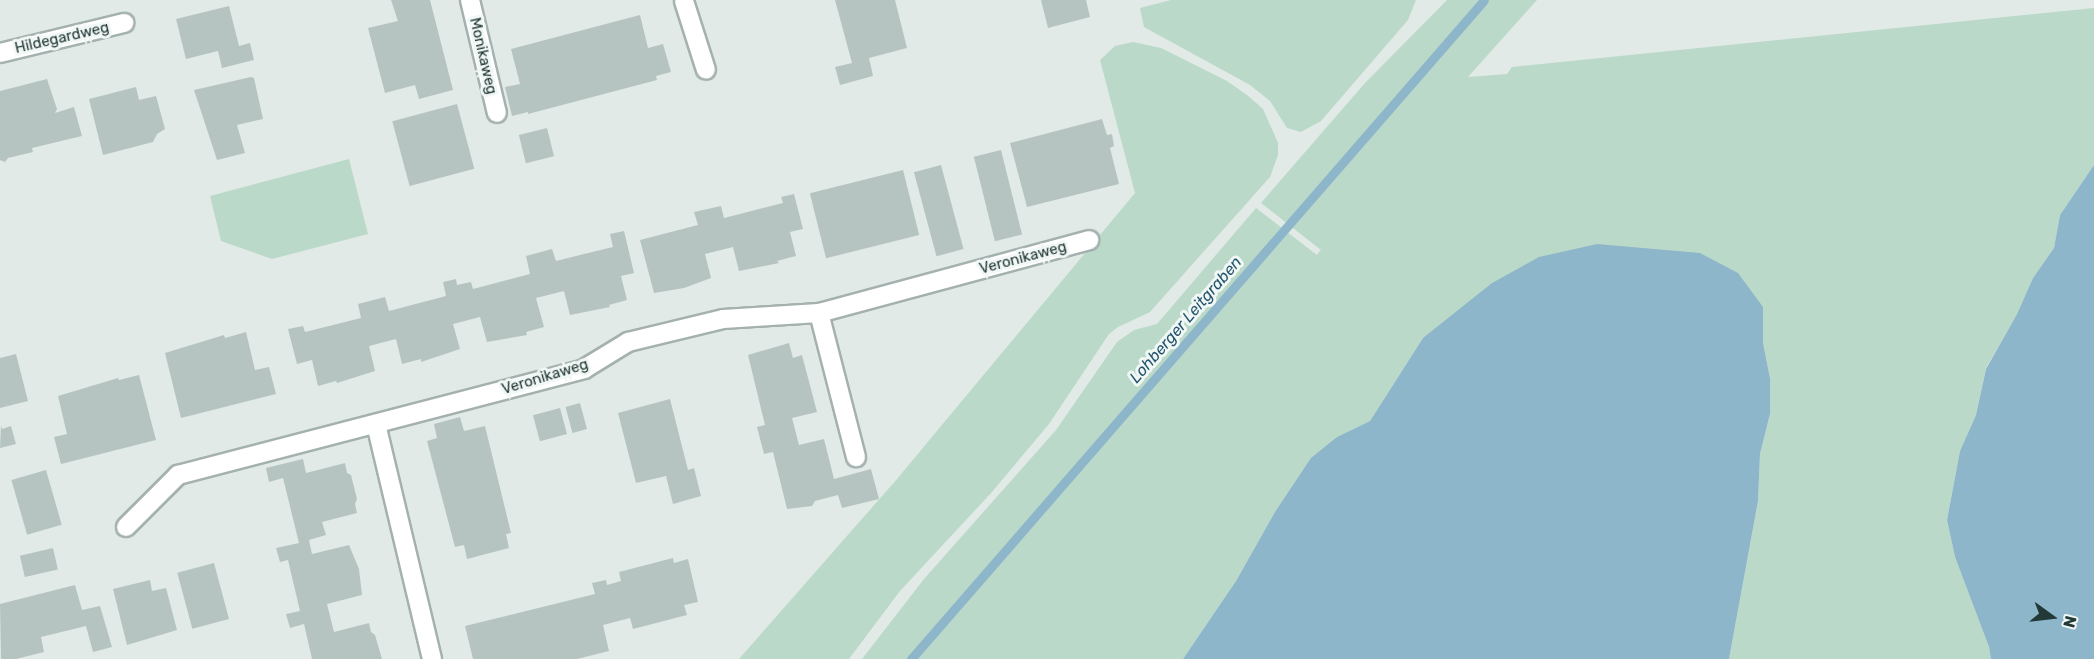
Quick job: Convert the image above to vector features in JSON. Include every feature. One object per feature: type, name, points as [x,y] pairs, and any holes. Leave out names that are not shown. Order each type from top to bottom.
[{"type":"street","name":"Monikaweg","points":[[470,0],[497,113]]},
{"type":"street","points":[[686,0],[706,70]]},
{"type":"street","name":"Hildegardweg","points":[[0,53],[124,23]]},
{"type":"street","name":"Veronikaweg","points":[[126,527],[178,475],[584,369],[628,342],[723,319],[819,313],[1089,240]]},
{"type":"street","points":[[819,313],[856,457]]},
{"type":"street","points":[[376,424],[432,659]]},
{"type":"green space","points":[[1171,0],[1416,0],[1408,20],[1321,121],[1301,132],[1287,128],[1270,101],[1250,85],[1144,27],[1140,8]]},
{"type":"green space","points":[[1447,0],[1537,0],[1468,77],[1507,74],[1512,67],[2094,8],[2094,165],[2060,215],[2054,248],[2033,278],[2017,314],[1986,368],[1976,415],[1960,451],[1947,520],[1955,557],[1989,647],[1991,659],[1729,659],[1758,501],[1760,454],[1770,414],[1770,378],[1763,343],[1763,307],[1423,338],[1370,421],[1337,437],[1275,512],[1236,581],[1183,659],[862,659],[924,579],[1056,430],[1117,342],[1134,330],[1157,324],[1256,208],[1317,255],[1321,250],[1261,203],[1365,83]]},
{"type":"green space","points":[[1133,42],[1161,48],[1227,81],[1263,109],[1278,143],[1278,155],[1270,177],[1150,312],[1118,327],[1109,334],[1049,424],[992,492],[900,591],[849,659],[739,659],[897,479],[1135,193],[1100,60],[1115,46]]},
{"type":"green space","points":[[349,159],[368,234],[272,259],[221,241],[210,196]]},
{"type":"water","points":[[2094,165],[2094,659],[1991,659],[1989,647],[1955,557],[1947,520],[1960,451],[1976,415],[1986,369],[2017,314],[2033,278],[2054,248],[2060,215]]},
{"type":"water","points":[[1597,244],[1700,253],[1738,273],[1763,307],[1763,343],[1770,378],[1770,414],[1760,454],[1758,501],[1729,659],[1183,659],[1236,581],[1275,512],[1311,458],[1337,437],[1370,421],[1423,338],[1492,283],[1539,257]]},
{"type":"building","points":[[391,0],[430,0],[453,90],[419,99],[415,85],[385,93],[368,28],[398,21]]},
{"type":"building","points":[[835,0],[895,0],[907,48],[869,58],[873,76],[840,85],[835,67],[852,63]]},
{"type":"building","points":[[1041,0],[1086,0],[1090,17],[1048,28]]},
{"type":"building","points":[[229,6],[239,46],[250,43],[254,60],[222,68],[218,51],[186,59],[176,19]]},
{"type":"building","points":[[640,15],[648,48],[663,44],[671,72],[656,76],[657,80],[528,114],[528,112],[512,116],[505,87],[520,84],[511,49]]},
{"type":"building","points":[[254,78],[263,119],[237,125],[245,153],[217,160],[194,90]]},
{"type":"building","points":[[47,79],[57,109],[55,113],[74,107],[82,136],[32,148],[33,152],[8,158],[5,162],[0,160],[0,91]]},
{"type":"building","points":[[136,87],[139,100],[156,96],[165,129],[157,134],[153,142],[103,155],[89,99]]},
{"type":"building","points":[[457,104],[474,169],[410,186],[392,121]]},
{"type":"building","points":[[1102,119],[1107,135],[1112,134],[1114,146],[1110,148],[1119,184],[1027,207],[1010,143]]},
{"type":"building","points":[[547,128],[554,156],[526,163],[519,135]]},
{"type":"building","points":[[1001,150],[1022,234],[995,241],[974,157]]},
{"type":"building","points":[[941,165],[964,249],[936,256],[914,172]]},
{"type":"building","points":[[903,170],[919,235],[826,258],[810,193]]},
{"type":"building","points":[[794,194],[803,229],[790,232],[796,256],[777,261],[779,263],[739,271],[733,247],[705,254],[711,278],[684,288],[654,293],[640,240],[698,225],[694,212],[721,206],[724,218],[783,203],[781,197]]},
{"type":"building","points":[[624,231],[634,273],[621,276],[627,300],[609,305],[610,307],[570,315],[564,291],[536,298],[544,327],[526,332],[527,335],[487,342],[480,317],[453,324],[460,349],[421,362],[421,359],[402,364],[396,339],[369,346],[375,371],[337,383],[336,381],[318,386],[312,360],[297,364],[288,329],[303,326],[305,332],[361,318],[358,304],[385,297],[389,311],[446,296],[443,282],[456,279],[457,285],[471,282],[473,289],[530,274],[526,256],[552,249],[556,261],[613,247],[610,234]]},
{"type":"building","points":[[246,332],[255,370],[269,367],[276,394],[181,418],[165,353],[224,335],[225,338]]},
{"type":"building","points":[[789,343],[793,358],[802,355],[817,412],[792,418],[799,445],[824,439],[834,479],[871,469],[879,499],[842,508],[838,495],[815,501],[812,506],[787,509],[773,452],[764,454],[757,427],[765,425],[748,355]]},
{"type":"building","points":[[16,354],[28,401],[0,408],[0,358]]},
{"type":"building","points":[[139,375],[156,440],[61,464],[54,437],[67,434],[58,396],[118,378],[119,380]]},
{"type":"building","points":[[670,399],[688,470],[694,468],[701,496],[673,504],[666,476],[636,483],[618,413]]},
{"type":"building","points":[[580,403],[587,429],[572,433],[566,407]]},
{"type":"building","points":[[560,408],[567,434],[540,441],[533,415]]},
{"type":"building","points":[[460,417],[464,431],[485,426],[511,533],[506,534],[509,548],[467,559],[464,545],[455,547],[427,441],[437,438],[434,424]]},
{"type":"building","points":[[1,425],[2,429],[11,426],[16,444],[0,448]]},
{"type":"building","points":[[303,459],[306,473],[345,463],[347,473],[351,475],[357,499],[355,504],[357,513],[322,522],[326,535],[309,540],[312,554],[349,545],[359,569],[362,595],[327,604],[334,632],[369,623],[382,659],[312,659],[304,624],[290,628],[286,614],[300,611],[288,560],[280,562],[276,548],[299,543],[283,478],[269,482],[266,468]]},
{"type":"building","points":[[46,470],[62,525],[27,535],[11,480]]},
{"type":"building","points":[[53,548],[58,569],[25,577],[20,556]]},
{"type":"building","points":[[673,558],[674,563],[688,559],[698,602],[684,605],[687,615],[633,629],[630,618],[603,625],[609,651],[577,659],[473,659],[465,626],[595,594],[592,583],[606,580],[607,585],[621,581],[619,572]]},
{"type":"building","points":[[214,563],[229,619],[192,629],[177,573]]},
{"type":"building","points":[[150,580],[152,591],[166,588],[177,630],[127,645],[113,589]]},
{"type":"building","points":[[75,585],[82,610],[100,606],[112,647],[93,652],[86,626],[41,637],[44,652],[16,659],[1,659],[0,604]]},
{"type":"waterway","name":"Lohberger Leitgraben","points":[[911,659],[1484,0]]}]
